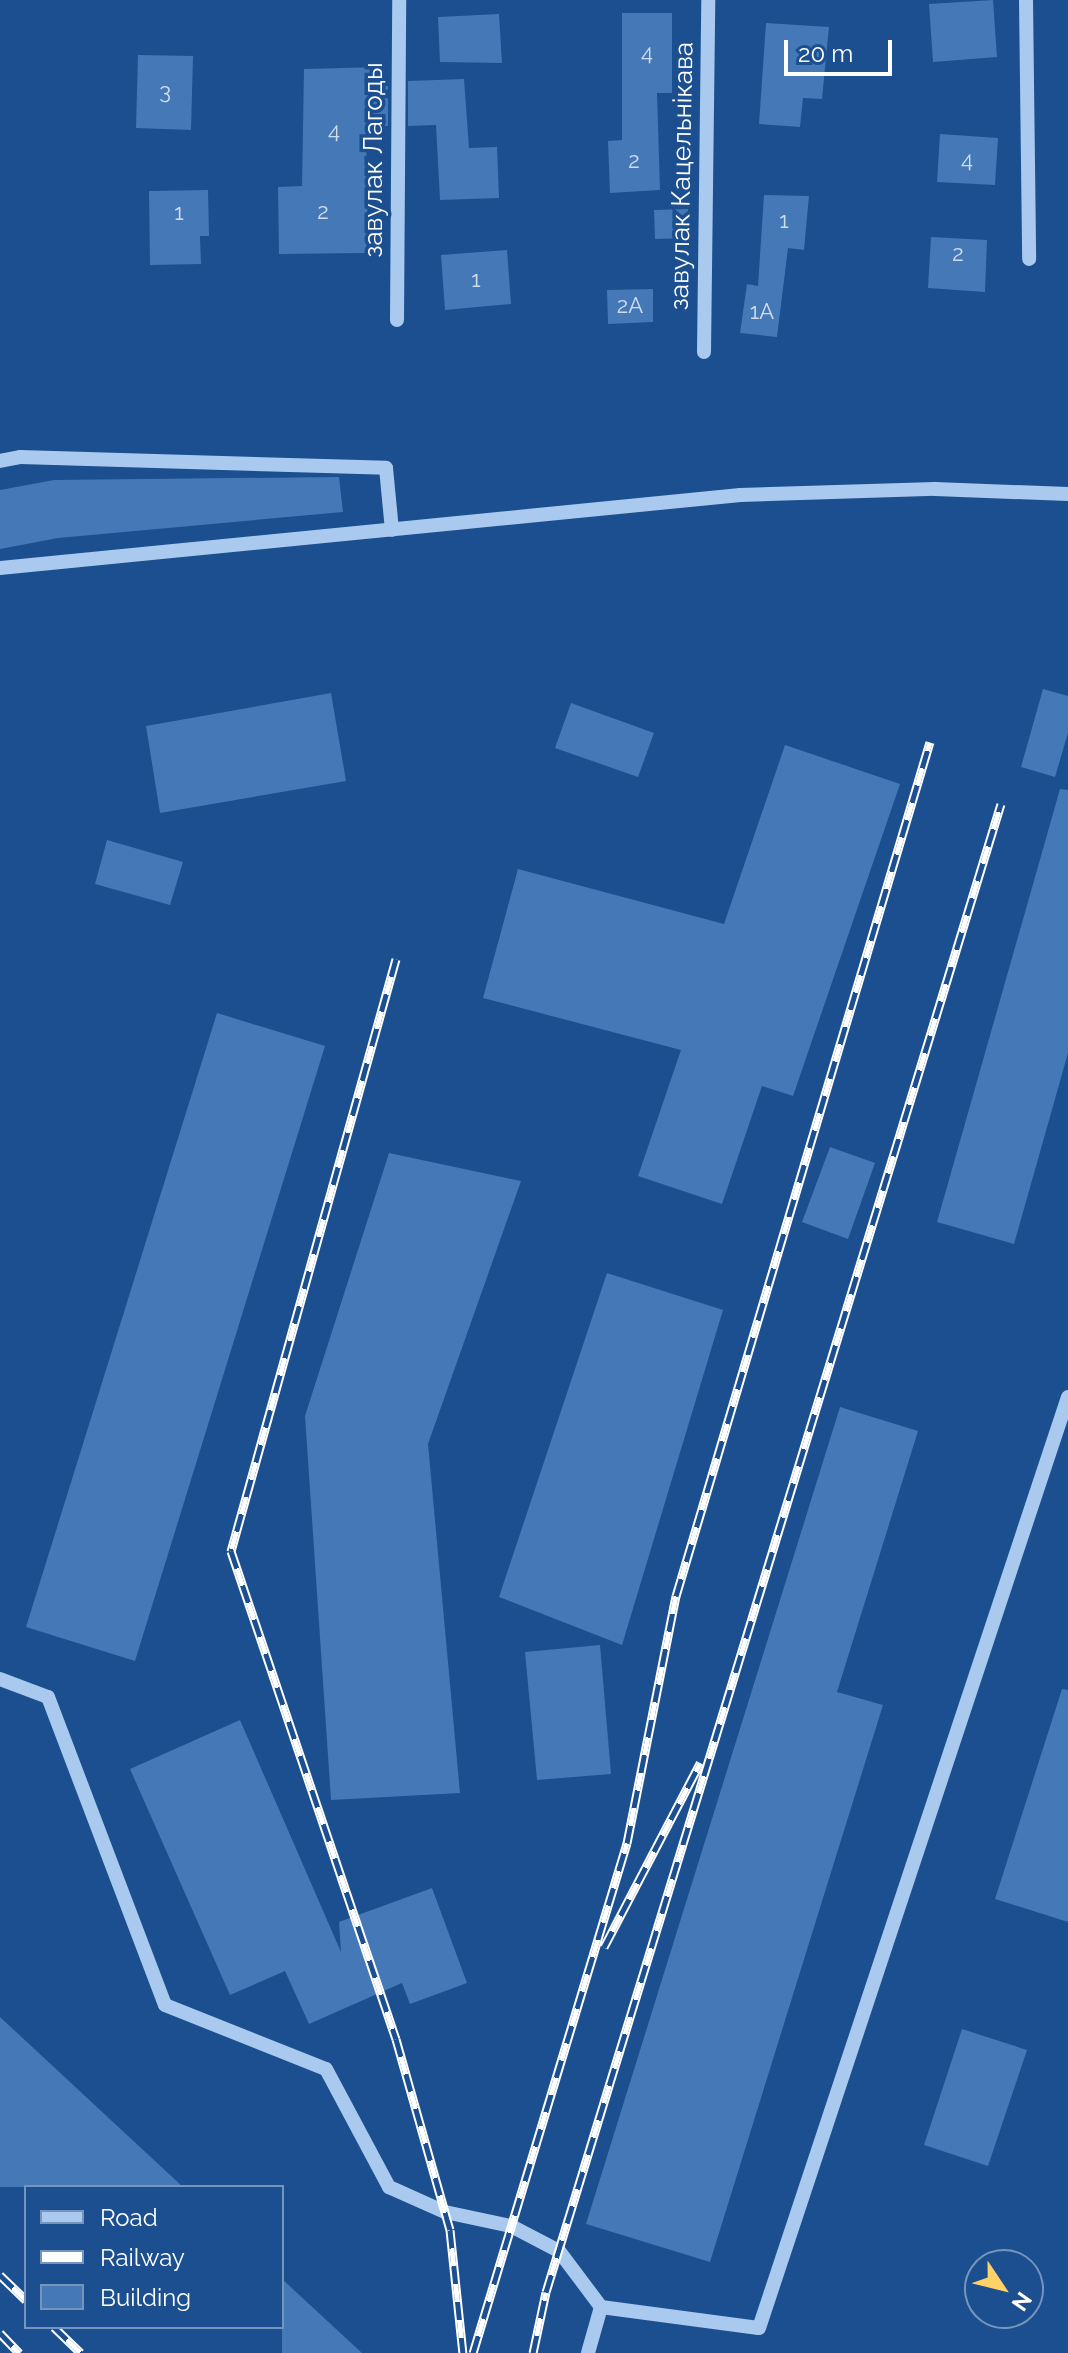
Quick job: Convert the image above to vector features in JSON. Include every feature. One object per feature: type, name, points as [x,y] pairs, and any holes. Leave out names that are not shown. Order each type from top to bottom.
[{"type":"street","name":"завулак Лагоды","points":[[397,320],[399,0]]},
{"type":"street","name":"завулак Кацельнікава","points":[[704,352],[708,0]]},
{"type":"street","points":[[1026,0],[1029,259]]},
{"type":"street","points":[[0,461],[20,457],[386,468],[392,530]]},
{"type":"street","points":[[0,568],[740,495],[935,489],[1068,494]]},
{"type":"street","points":[[0,1679],[48,1697],[165,2005],[326,2069],[389,2187],[445,2212],[511,2226],[559,2251],[601,2307],[759,2328],[1068,1397]]},
{"type":"street","points":[[588,2353],[601,2307]]},
{"type":"building","points":[[993,0],[997,57],[933,62],[929,4]]},
{"type":"building","points":[[622,13],[672,13],[672,93],[657,93],[660,190],[610,193],[608,141],[622,140]]},
{"type":"building","points":[[499,14],[502,63],[440,62],[438,17]]},
{"type":"building","points":[[766,23],[829,27],[822,99],[803,98],[800,127],[759,124]]},
{"type":"building","points":[[138,55],[193,56],[191,130],[136,128]]},
{"type":"building","points":[[382,67],[382,82],[388,82],[388,126],[366,126],[368,253],[279,254],[278,187],[302,186],[304,69]]},
{"type":"building","points":[[464,79],[469,148],[497,147],[499,198],[440,200],[436,125],[408,126],[408,81]]},
{"type":"building","points":[[940,134],[998,138],[995,185],[937,182]]},
{"type":"building","points":[[208,190],[209,236],[200,236],[201,264],[150,265],[149,191]]},
{"type":"building","points":[[764,195],[809,196],[804,250],[788,248],[777,337],[740,333],[747,284],[758,286]]},
{"type":"building","points":[[688,209],[688,238],[655,239],[654,210]]},
{"type":"building","points":[[931,237],[987,240],[985,292],[928,288]]},
{"type":"building","points":[[507,250],[511,304],[445,310],[441,255]]},
{"type":"building","points":[[653,289],[653,322],[608,324],[607,290]]},
{"type":"building","points":[[339,477],[343,512],[58,538],[0,549],[0,490],[54,480]]},
{"type":"building","points":[[1043,689],[1068,696],[1068,733],[1055,777],[1021,767]]},
{"type":"building","points":[[331,693],[346,781],[160,813],[146,726]]},
{"type":"building","points":[[571,703],[654,733],[638,777],[555,748]]},
{"type":"building","points":[[785,745],[900,784],[793,1096],[762,1086],[722,1204],[638,1176],[681,1050],[483,998],[518,869],[724,924]]},
{"type":"building","points":[[1060,789],[1068,790],[1068,1053],[1014,1244],[937,1222]]},
{"type":"building","points":[[107,840],[183,862],[170,905],[95,884]]},
{"type":"building","points":[[217,1013],[325,1046],[135,1661],[26,1627]]},
{"type":"building","points":[[830,1147],[875,1163],[848,1239],[802,1222]]},
{"type":"building","points":[[389,1153],[521,1181],[428,1444],[460,1793],[331,1800],[305,1416]]},
{"type":"building","points":[[607,1273],[723,1310],[622,1645],[499,1597]]},
{"type":"building","points":[[840,1407],[918,1431],[837,1692],[883,1705],[710,2262],[586,2224]]},
{"type":"building","points":[[600,1645],[611,1774],[537,1780],[525,1652]]},
{"type":"building","points":[[1062,1689],[1068,1690],[1068,1922],[995,1899]]},
{"type":"building","points":[[240,1720],[341,1952],[339,1922],[432,1888],[467,1983],[410,2004],[402,1983],[309,2024],[285,1971],[230,1995],[130,1769]]},
{"type":"building","points":[[0,2017],[181,2185],[24,2185],[0,2187]]},
{"type":"building","points":[[962,2029],[1027,2050],[988,2166],[924,2145]]},
{"type":"building","points":[[284,2281],[362,2353],[282,2353]]},
{"type":"railway","points":[[473,2353],[627,1843],[676,1596],[930,742]]},
{"type":"railway","points":[[533,2353],[546,2292],[1001,804]]},
{"type":"railway","points":[[396,959],[231,1551],[396,2039],[450,2230],[463,2353]]},
{"type":"railway","points":[[604,1947],[700,1763]]},
{"type":"railway","points":[[0,2275],[24,2298]]},
{"type":"railway","points":[[56,2329],[81,2353]]},
{"type":"railway","points":[[0,2333],[19,2353]]}]
